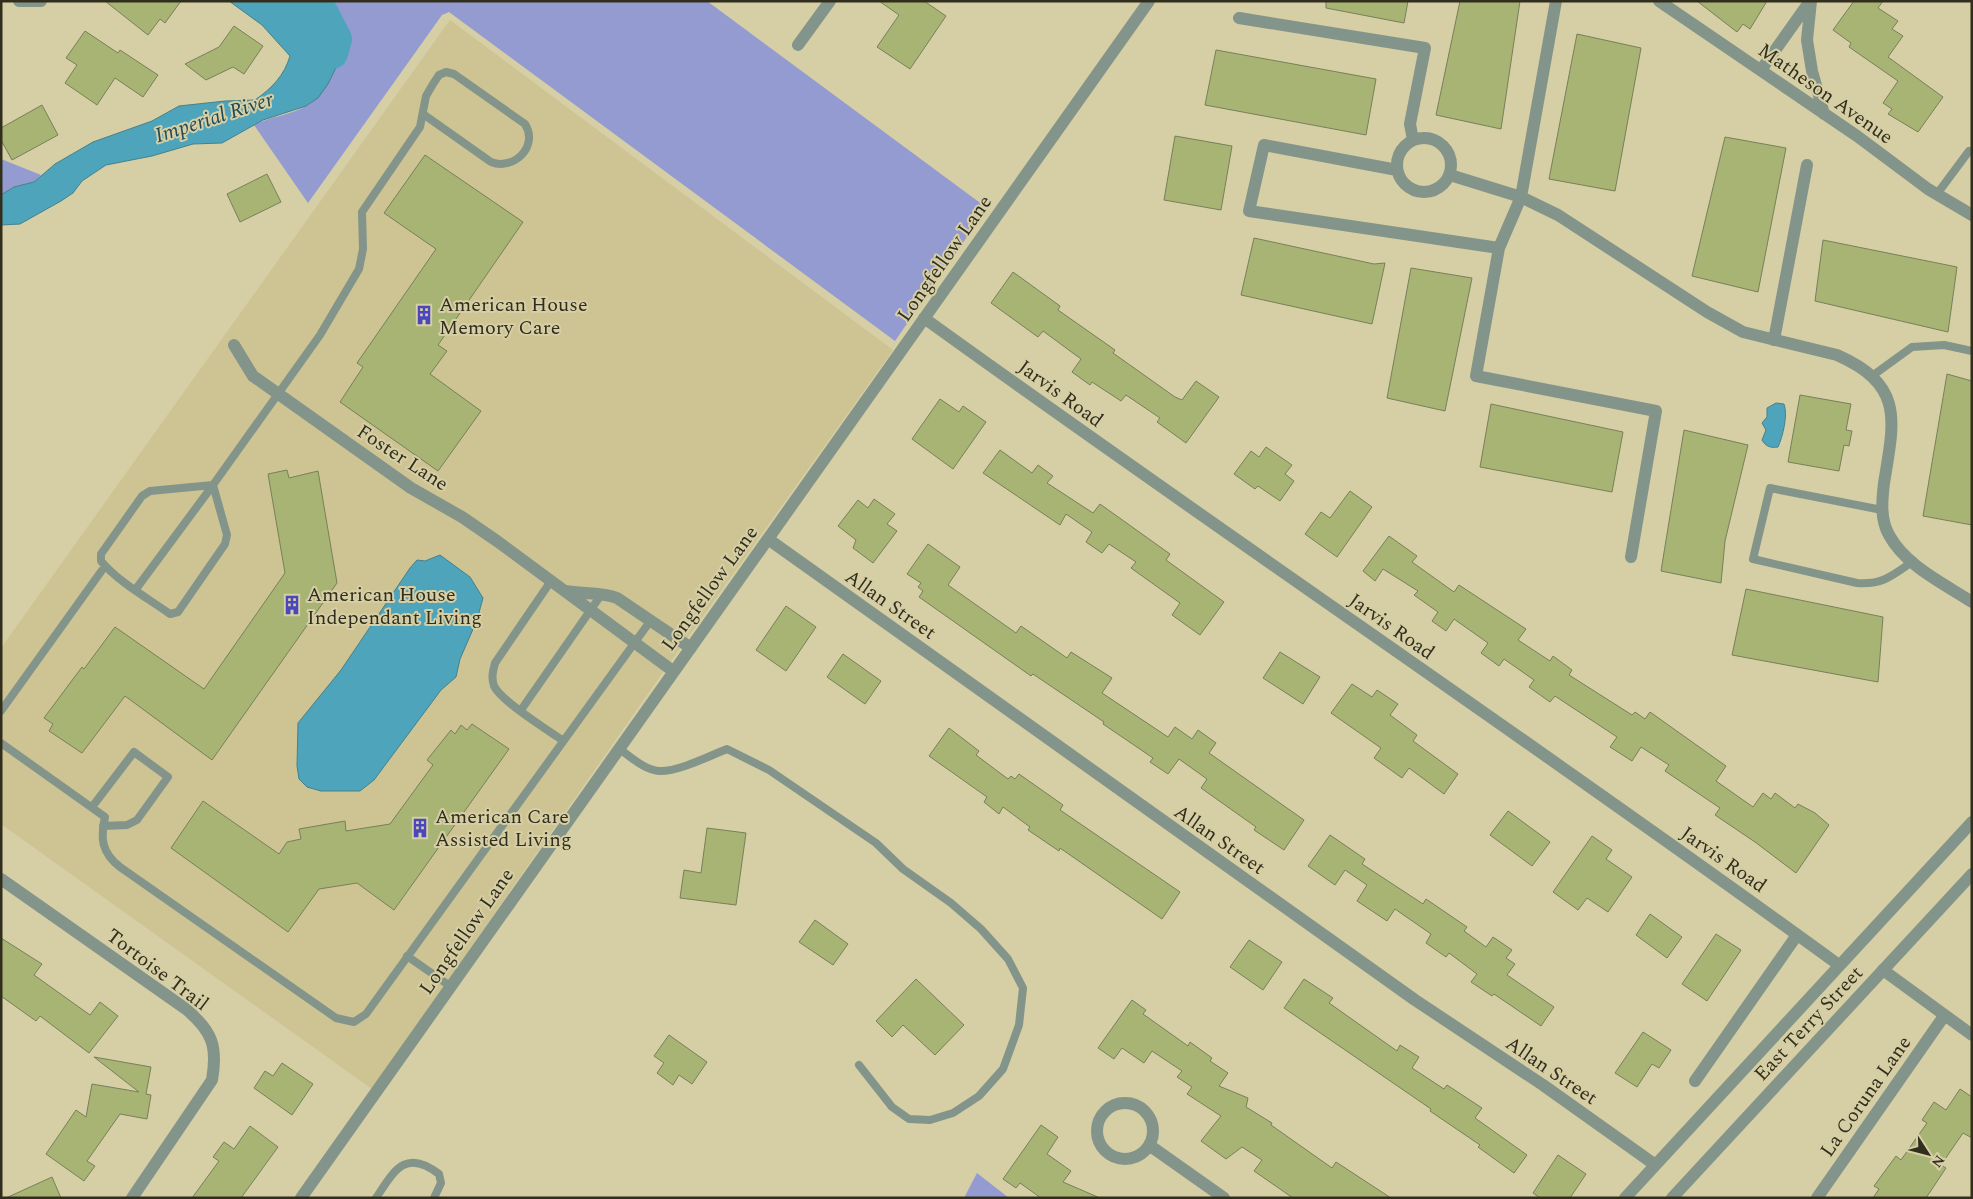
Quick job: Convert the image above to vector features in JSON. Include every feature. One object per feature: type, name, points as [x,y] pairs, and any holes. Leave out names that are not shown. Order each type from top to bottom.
[{"type":"street","points":[[19,1],[41,1]]},
{"type":"street","points":[[798,45],[830,1]]},
{"type":"street","name":"Longfellow Lane","points":[[301,1198],[1149,1]]},
{"type":"street","points":[[1556,1],[1521,197],[1499,248],[1476,376],[1656,411],[1631,557]]},
{"type":"street","name":"Matheson Avenue","points":[[1659,1],[1937,194],[1972,215]]},
{"type":"street","points":[[1761,70],[1810,1]]},
{"type":"street","points":[[1810,1],[1807,40],[1812,71],[1824,114]]},
{"type":"street","points":[[1239,18],[1425,48],[1410,124],[1413,140]]},
{"type":"street","points":[[1431,139],[1440,142],[1450,157],[1450,174],[1439,189],[1422,193],[1405,186],[1397,170],[1400,152],[1413,140],[1431,139]]},
{"type":"street","points":[[1397,170],[1264,146],[1249,211],[1499,248]]},
{"type":"street","points":[[1774,340],[1807,166]]},
{"type":"street","points":[[1450,174],[1521,197],[1558,215],[1727,324],[1743,332],[1837,356],[1850,361],[1872,376],[1883,388],[1892,414],[1892,432],[1882,499],[1882,510],[1888,534],[1897,547],[1912,562],[1972,602]]},
{"type":"street","name":"Jarvis Road","points":[[924,318],[1094,440],[1559,764],[1839,965]]},
{"type":"street","name":"Foster Lane","points":[[234,345],[253,376],[411,488],[462,517],[674,671]]},
{"type":"street","name":"Allan Street","points":[[768,540],[1415,1000],[1543,1086],[1654,1164]]},
{"type":"street","name":"Foster Lane","points":[[563,590],[601,595],[607,594],[617,598],[691,648]]},
{"type":"street","points":[[1625,1198],[1654,1164],[1972,822]]},
{"type":"street","name":"East Terry Street","points":[[1672,1198],[1972,874]]},
{"type":"street","name":"Tortoise Trail","points":[[1,878],[186,1009],[201,1022],[212,1040],[216,1059],[212,1080],[132,1198]]},
{"type":"street","points":[[1696,1081],[1797,934]]},
{"type":"street","points":[[1883,970],[1972,1035]]},
{"type":"street","name":"La Coruna Lane","points":[[1817,1198],[1944,1016]]},
{"type":"street","points":[[1127,1103],[1136,1105],[1145,1111],[1151,1119],[1153,1129],[1150,1145],[1138,1156],[1129,1158],[1111,1155],[1099,1140],[1098,1129],[1100,1119],[1108,1109],[1116,1104],[1127,1103]]},
{"type":"street","points":[[1150,1145],[1224,1198]]},
{"type":"lane","points":[[136,589],[320,335],[359,270],[363,249],[362,212],[420,127],[426,96],[439,75],[446,72],[454,74],[525,124],[529,131],[529,141],[518,158],[509,165],[500,166],[491,162],[423,114]]},
{"type":"lane","points":[[1937,194],[1969,151]]},
{"type":"lane","points":[[1872,376],[1912,347],[1944,345],[1972,351]]},
{"type":"lane","points":[[213,485],[227,535],[225,544],[178,612],[170,614],[105,566],[101,561],[101,554],[142,496],[150,491],[213,485]]},
{"type":"lane","points":[[1882,510],[1770,488],[1753,558],[1856,583],[1872,585],[1892,576],[1912,562]]},
{"type":"lane","points":[[1,711],[105,566]]},
{"type":"lane","points":[[551,581],[495,662],[492,675],[494,686],[503,698],[562,740]]},
{"type":"lane","points":[[521,710],[601,595]]},
{"type":"lane","points":[[1,744],[106,817],[102,832],[104,846],[109,858],[114,863],[336,1018],[354,1022],[361,1018],[407,956],[562,740],[651,620]]},
{"type":"lane","points":[[618,748],[642,765],[659,771],[682,766],[727,749],[769,770],[876,843],[903,869],[951,903],[981,930],[1008,959],[1022,988],[1019,1025],[1003,1069],[979,1096],[953,1113],[930,1120],[909,1120],[892,1107],[859,1065]]},
{"type":"lane","points":[[92,807],[134,752],[168,776],[137,820],[127,825],[103,826]]},
{"type":"lane","points":[[407,956],[450,986]]},
{"type":"lane","points":[[376,1198],[396,1169],[410,1162],[420,1162],[438,1174],[441,1183],[434,1198]]},
{"type":"shaded area","points":[[297,1],[707,1],[987,208],[895,341],[449,12],[442,15],[308,203],[254,125],[308,105],[323,89],[334,64],[336,38],[333,27],[327,17]]},
{"type":"shaded area","points":[[450,20],[893,350],[656,682],[372,1089],[1,824],[1,648]]},
{"type":"shaded area","points":[[1,159],[41,175],[34,182],[14,187],[1,195]]},
{"type":"shaded area","points":[[977,1173],[1009,1198],[964,1198]]},
{"type":"water","points":[[229,1],[297,1],[314,7],[327,16],[334,30],[340,59],[328,84],[318,98],[306,106],[263,120],[222,143],[193,144],[152,156],[106,165],[82,181],[73,193],[61,201],[20,224],[1,225],[1,195],[14,187],[34,182],[55,164],[93,142],[152,121],[179,106],[255,100],[267,91],[281,76],[290,56],[262,25]]},
{"type":"water","points":[[1776,403],[1784,404],[1785,420],[1778,447],[1773,447],[1767,446],[1762,440],[1766,430],[1762,423],[1767,417],[1767,408]]},
{"type":"water","points":[[440,555],[470,577],[483,598],[477,620],[460,659],[456,677],[441,690],[374,780],[360,791],[321,791],[307,787],[299,779],[297,766],[298,723],[341,670],[410,568],[417,560],[425,561]]},
{"type":"building","points":[[105,1],[181,1],[165,23],[160,19],[148,35]]},
{"type":"building","points":[[879,1],[924,1],[946,16],[910,69],[877,47],[899,15]]},
{"type":"building","points":[[1326,1],[1408,1],[1404,23],[1326,8]]},
{"type":"building","points":[[1460,1],[1520,1],[1501,129],[1436,115]]},
{"type":"building","points":[[1697,1],[1767,1],[1750,29],[1743,24],[1737,32]]},
{"type":"building","points":[[1854,1],[1883,1],[1878,8],[1898,21],[1892,29],[1903,36],[1888,57],[1943,97],[1918,132],[1888,114],[1892,109],[1883,103],[1898,81],[1849,47],[1851,43],[1833,30]]},
{"type":"building","points":[[234,26],[263,46],[244,74],[233,67],[206,80],[185,64],[219,47]]},
{"type":"building","points":[[85,31],[118,53],[120,50],[158,75],[143,97],[115,78],[97,105],[65,83],[77,65],[66,58]]},
{"type":"building","points":[[1577,34],[1641,48],[1615,191],[1549,179]]},
{"type":"building","points":[[1216,50],[1376,79],[1366,135],[1205,105]]},
{"type":"building","points":[[42,105],[58,135],[12,160],[1,140],[1,128]]},
{"type":"building","points":[[1175,136],[1232,146],[1221,210],[1164,200]]},
{"type":"building","points":[[1725,137],[1786,148],[1758,292],[1692,276]]},
{"type":"building","name":"American House Memory Care","points":[[425,155],[523,222],[438,345],[447,351],[430,374],[481,411],[438,471],[340,402],[363,367],[357,363],[436,249],[384,213]]},
{"type":"building","points":[[267,174],[281,202],[240,222],[227,194]]},
{"type":"building","points":[[1254,238],[1374,264],[1385,263],[1372,324],[1241,295]]},
{"type":"building","points":[[1823,240],[1957,267],[1948,332],[1815,301]]},
{"type":"building","points":[[1411,268],[1472,278],[1445,411],[1387,398]]},
{"type":"building","points":[[1013,272],[1060,306],[1058,310],[1115,350],[1113,353],[1175,397],[1182,400],[1196,381],[1219,397],[1186,443],[1157,422],[1160,418],[1126,395],[1121,401],[1092,382],[1090,385],[1072,372],[1081,359],[1043,331],[1038,337],[991,303]]},
{"type":"building","points":[[1947,374],[1972,381],[1972,525],[1923,516]]},
{"type":"building","points":[[1800,395],[1851,404],[1846,430],[1852,431],[1849,446],[1844,445],[1839,471],[1788,462]]},
{"type":"building","points":[[940,399],[959,412],[963,406],[986,422],[953,469],[912,439]]},
{"type":"building","points":[[1491,404],[1623,432],[1612,492],[1480,467]]},
{"type":"building","points":[[1684,430],[1748,445],[1725,541],[1721,583],[1661,571]]},
{"type":"building","points":[[1266,447],[1292,465],[1285,474],[1294,481],[1280,501],[1258,486],[1255,489],[1234,474],[1251,451],[1259,457]]},
{"type":"building","points":[[1000,450],[1032,473],[1038,465],[1053,476],[1047,483],[1093,513],[1100,504],[1170,554],[1166,560],[1224,602],[1200,635],[1172,615],[1180,603],[1131,568],[1136,562],[1109,544],[1102,553],[1086,542],[1092,532],[1066,514],[1060,525],[983,473]]},
{"type":"building","name":"American House Independant Living","points":[[287,470],[289,478],[318,471],[337,583],[212,760],[125,696],[82,753],[49,731],[53,724],[44,718],[115,627],[204,689],[285,573],[268,474]]},
{"type":"building","points":[[1350,491],[1372,507],[1337,557],[1305,534],[1321,512],[1330,518]]},
{"type":"building","points":[[874,499],[895,514],[887,524],[897,531],[873,563],[853,548],[856,540],[838,526],[858,500],[868,508]]},
{"type":"building","points":[[1389,536],[1417,556],[1412,562],[1454,592],[1459,585],[1526,629],[1518,640],[1550,661],[1553,656],[1572,670],[1569,675],[1632,715],[1635,712],[1645,719],[1650,712],[1726,766],[1716,781],[1753,807],[1763,793],[1771,799],[1775,793],[1795,808],[1798,804],[1815,813],[1829,825],[1796,873],[1715,815],[1720,808],[1665,771],[1669,765],[1641,747],[1632,761],[1610,747],[1617,737],[1555,696],[1550,702],[1529,687],[1534,680],[1504,659],[1499,666],[1481,653],[1488,643],[1454,619],[1446,631],[1432,621],[1438,612],[1414,595],[1418,591],[1383,569],[1375,581],[1363,571]]},
{"type":"building","points":[[928,544],[960,567],[948,585],[1016,633],[1021,626],[1067,658],[1071,652],[1112,678],[1102,693],[1168,737],[1175,727],[1192,739],[1198,730],[1216,743],[1209,753],[1304,820],[1284,850],[1254,830],[1256,827],[1201,788],[1207,779],[1179,759],[1168,774],[1150,762],[1153,758],[1103,724],[1104,722],[1033,674],[1031,676],[919,597],[923,591],[918,587],[921,583],[907,574]]},
{"type":"building","points":[[1746,589],[1883,617],[1878,682],[1732,655]]},
{"type":"building","points":[[786,606],[816,627],[786,671],[756,650]]},
{"type":"building","points":[[1280,652],[1320,677],[1303,704],[1263,678]]},
{"type":"building","points":[[843,654],[881,681],[865,704],[827,677]]},
{"type":"building","points":[[1352,684],[1372,697],[1377,690],[1398,704],[1390,715],[1417,735],[1413,741],[1458,774],[1444,794],[1409,768],[1402,778],[1374,758],[1381,748],[1331,713]]},
{"type":"building","name":"American Care Assisted Living","points":[[472,724],[509,749],[394,910],[357,883],[319,889],[288,932],[171,848],[203,801],[279,854],[287,842],[301,839],[299,829],[345,821],[346,831],[390,824],[433,765],[427,760],[451,730],[455,734],[461,725],[467,730]]},
{"type":"building","points":[[949,728],[979,751],[976,755],[1008,779],[1011,776],[1015,779],[1019,774],[1063,805],[1060,810],[1180,892],[1162,919],[1060,848],[1059,851],[1028,830],[1030,827],[1003,807],[999,814],[984,802],[987,797],[929,756]]},
{"type":"building","points":[[1508,811],[1550,842],[1532,866],[1490,835]]},
{"type":"building","points":[[707,828],[746,833],[736,905],[680,898],[684,870],[701,873]]},
{"type":"building","points":[[1330,835],[1365,859],[1362,864],[1423,904],[1426,899],[1467,927],[1464,931],[1486,947],[1493,937],[1512,950],[1506,958],[1515,964],[1507,975],[1554,1007],[1541,1026],[1494,994],[1492,996],[1471,982],[1477,974],[1449,953],[1446,957],[1426,943],[1431,934],[1395,909],[1387,921],[1357,901],[1367,885],[1345,870],[1335,885],[1308,866]]},
{"type":"building","points":[[1592,836],[1612,850],[1606,859],[1632,877],[1608,912],[1587,898],[1578,910],[1553,892]]},
{"type":"building","points":[[1650,914],[1682,937],[1667,958],[1636,935]]},
{"type":"building","points":[[815,920],[848,944],[833,965],[799,942]]},
{"type":"building","points":[[1716,934],[1741,950],[1707,1001],[1682,984]]},
{"type":"building","points":[[1,938],[42,964],[34,975],[90,1015],[100,1002],[118,1016],[89,1053],[40,1016],[36,1021],[1,996]]},
{"type":"building","points":[[1249,940],[1282,962],[1263,990],[1230,967]]},
{"type":"building","points":[[916,979],[964,1025],[935,1055],[903,1025],[892,1037],[876,1021]]},
{"type":"building","points":[[1304,979],[1333,998],[1329,1003],[1397,1051],[1400,1045],[1419,1057],[1412,1068],[1444,1089],[1447,1085],[1482,1108],[1475,1118],[1527,1155],[1514,1173],[1478,1147],[1480,1145],[1430,1111],[1431,1109],[1284,1008]]},
{"type":"building","points":[[1132,1000],[1146,1010],[1143,1014],[1188,1046],[1190,1042],[1212,1058],[1210,1061],[1228,1073],[1219,1086],[1248,1098],[1246,1107],[1272,1123],[1271,1125],[1332,1168],[1336,1162],[1391,1198],[1293,1198],[1254,1171],[1262,1160],[1242,1147],[1226,1159],[1201,1141],[1221,1116],[1187,1094],[1192,1087],[1177,1077],[1182,1071],[1152,1051],[1144,1063],[1122,1048],[1114,1059],[1098,1048]]},
{"type":"building","points":[[1643,1032],[1671,1050],[1659,1068],[1652,1064],[1637,1087],[1615,1073]]},
{"type":"building","points":[[669,1035],[707,1062],[692,1084],[679,1075],[673,1085],[657,1073],[664,1063],[654,1056]]},
{"type":"building","points":[[94,1057],[151,1067],[146,1094],[151,1095],[147,1119],[120,1114],[87,1161],[95,1166],[84,1181],[46,1154],[76,1110],[86,1117],[92,1084],[139,1092]]},
{"type":"building","points":[[282,1063],[313,1084],[292,1115],[254,1088],[265,1071],[273,1076]]},
{"type":"building","points":[[1960,1089],[1972,1097],[1972,1138],[1963,1133],[1941,1165],[1946,1168],[1926,1198],[1873,1198],[1879,1189],[1874,1186],[1896,1156],[1901,1160],[1927,1123],[1922,1120],[1934,1102],[1946,1110]]},
{"type":"building","points":[[1041,1125],[1058,1137],[1047,1154],[1071,1171],[1063,1182],[1100,1198],[1041,1198],[1020,1183],[1016,1188],[1003,1179]]},
{"type":"building","points":[[250,1126],[278,1147],[241,1198],[192,1198],[219,1161],[213,1157],[224,1142],[234,1149]]},
{"type":"building","points":[[1558,1155],[1586,1174],[1570,1198],[1540,1198],[1533,1193]]},
{"type":"building","points":[[52,1177],[61,1198],[6,1198]]},
{"type":"waterway","name":"Imperial River","points":[[309,1],[322,12],[336,39],[332,53]]},
{"type":"place","name":"American House Memory Care","points":[[424,315]]},
{"type":"place","name":"American House Independant Living","points":[[292,605]]},
{"type":"place","name":"American Care Assisted Living","points":[[420,828]]}]
